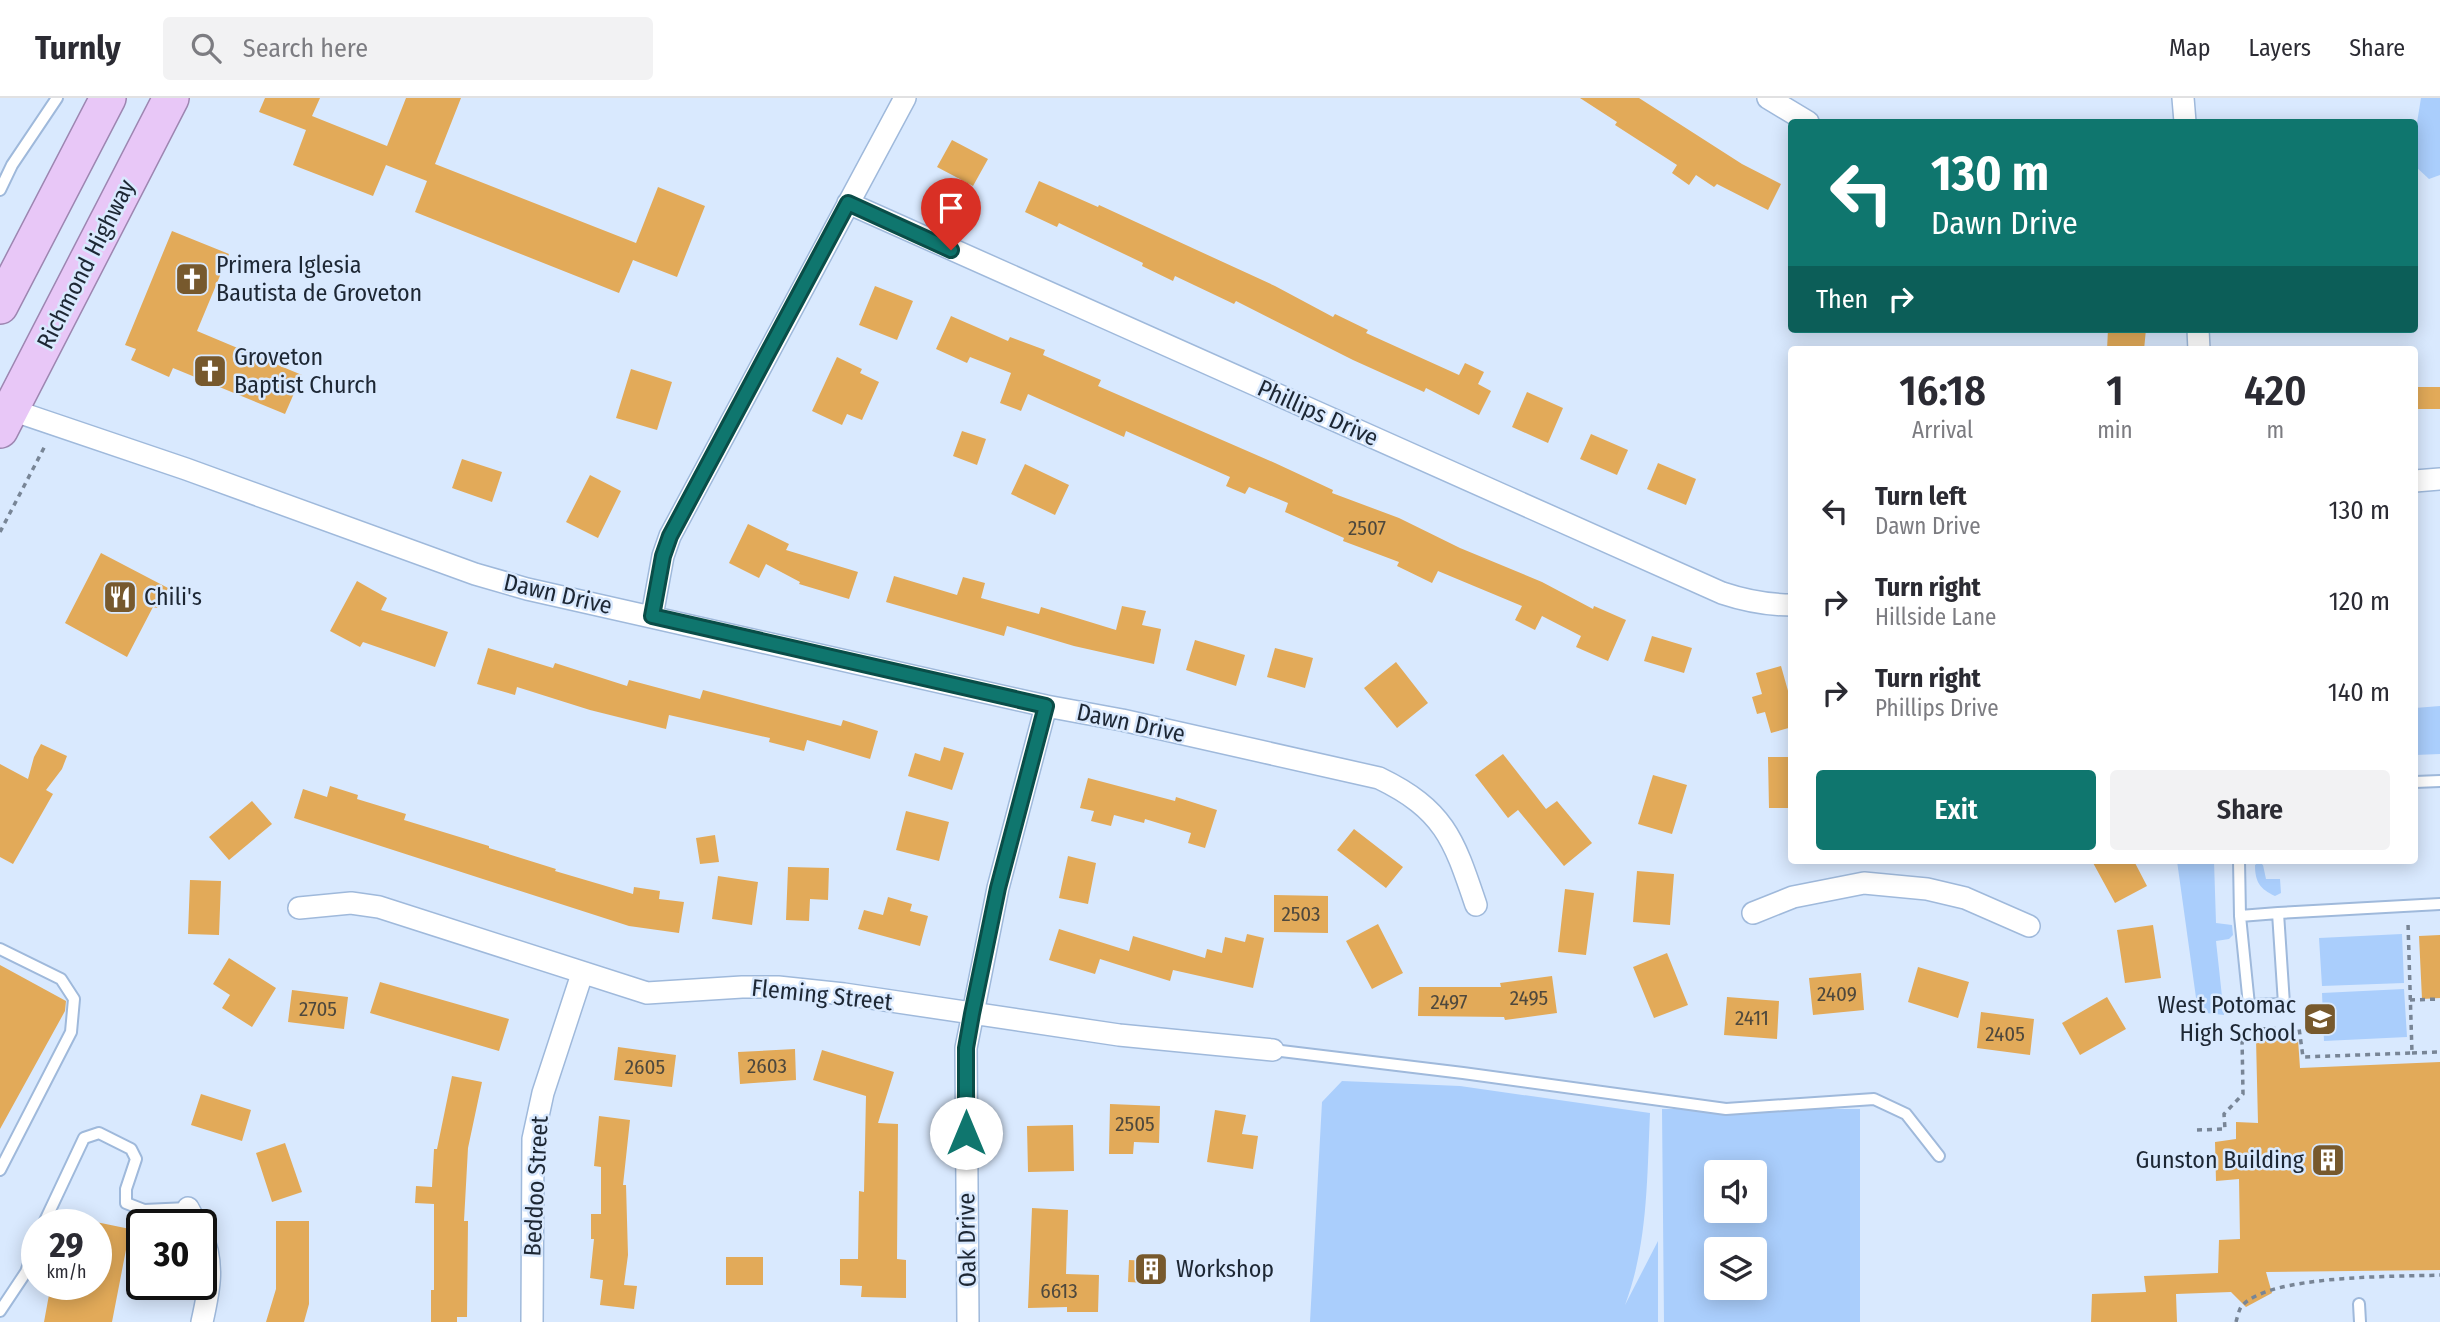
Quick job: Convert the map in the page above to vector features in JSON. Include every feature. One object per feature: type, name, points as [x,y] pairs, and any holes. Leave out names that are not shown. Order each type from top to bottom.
[{"type":"highway","points":[[0,306],[108,98]]},
{"type":"highway","name":"Richmond Highway","points":[[3,415],[171,98]]},
{"type":"street","points":[[652,616],[663,556],[670,536],[905,98]]},
{"type":"street","points":[[1768,98],[1803,119]]},
{"type":"street","points":[[2183,98],[2185,119]]},
{"type":"street","name":"Phillips Drive","points":[[848,203],[1722,593],[1744,600],[1788,606]]},
{"type":"street","name":"Dawn Drive","points":[[3,415],[54,425],[186,469],[475,574],[527,589],[1380,778],[1404,790],[1448,833],[1458,851],[1476,905]]},
{"type":"street","points":[[2418,481],[2440,479]]},
{"type":"street","name":"Oak Drive","points":[[968,1322],[966,1048],[998,888],[1046,706]]},
{"type":"street","points":[[1863,864],[1864,883]]},
{"type":"street","points":[[1753,913],[1793,897],[1864,883],[1927,889],[1965,898],[2029,926]]},
{"type":"street","name":"Fleming Street","points":[[299,908],[351,903],[379,907],[647,993],[778,987],[844,994],[1119,1035],[1273,1050]]},
{"type":"street","name":"Beddoo Street","points":[[532,1322],[533,1139],[543,1093],[582,974]]},
{"type":"street","points":[[202,1322],[207,1300]]},
{"type":"lane","points":[[0,190],[12,166],[57,98]]},
{"type":"lane","points":[[2418,782],[2440,781]]},
{"type":"lane","points":[[2239,864],[2240,916],[2249,1005],[2284,1004],[2278,913]]},
{"type":"lane","points":[[2240,916],[2440,904]]},
{"type":"lane","points":[[0,949],[61,979],[74,999],[71,1032],[0,1170]]},
{"type":"lane","points":[[1273,1050],[1477,1074],[1726,1109],[1874,1099],[1906,1114],[1939,1156]]},
{"type":"lane","points":[[51,1209],[84,1138],[99,1133],[131,1149],[136,1159],[126,1189],[125,1202],[142,1209]]},
{"type":"lane","points":[[0,1311],[21,1280]]},
{"type":"lane","points":[[2360,1304],[2360,1322]]},
{"type":"path","points":[[0,532],[45,448],[54,425]]},
{"type":"path","points":[[2412,1053],[2408,923],[2419,923]]},
{"type":"path","points":[[2410,1000],[2440,999]]},
{"type":"path","points":[[2197,1129],[2225,1129],[2224,1114],[2243,1094],[2242,1036],[2249,1029],[2300,1028],[2303,1057],[2440,1052]]},
{"type":"path","points":[[2236,1322],[2241,1307],[2262,1293],[2287,1284],[2440,1275]]},
{"type":"shaded area","points":[[2421,98],[2440,98],[2440,175],[2429,179],[2418,169],[2418,119]]},
{"type":"shaded area","points":[[2440,706],[2440,754],[2418,755],[2418,708]]},
{"type":"shaded area","points":[[2177,864],[2214,864],[2216,923],[2232,925],[2233,935],[2229,939],[2216,941],[2224,1015],[2198,1012]]},
{"type":"shaded area","points":[[2255,865],[2263,865],[2266,879],[2280,879],[2281,893],[2275,896],[2259,884]]},
{"type":"shaded area","points":[[2402,934],[2404,983],[2322,986],[2319,938]]},
{"type":"shaded area","points":[[2404,989],[2407,1037],[2324,1041],[2322,993]]},
{"type":"shaded area","points":[[1342,1081],[1460,1086],[1650,1113],[1642,1235],[1633,1282],[1625,1305],[1658,1241],[1658,1322],[1310,1322],[1322,1102]]},
{"type":"shaded area","points":[[1662,1109],[1860,1109],[1860,1322],[1664,1322]]},
{"type":"building","points":[[265,98],[320,98],[312,116],[387,146],[406,98],[461,98],[435,164],[636,243],[658,187],[705,206],[677,277],[633,260],[619,293],[415,212],[427,181],[386,165],[373,196],[293,165],[306,130],[259,112]]},
{"type":"building","points":[[1580,98],[1639,98],[1742,164],[1781,184],[1768,210],[1717,184],[1714,187],[1696,175],[1689,185],[1672,173],[1677,165],[1615,125],[1617,122]]},
{"type":"building","points":[[952,140],[988,159],[973,186],[937,167]]},
{"type":"building","points":[[1039,181],[1098,207],[1099,205],[1275,286],[1333,317],[1335,314],[1368,330],[1366,333],[1459,375],[1465,363],[1484,372],[1478,384],[1491,391],[1479,415],[1426,388],[1424,392],[1353,360],[1236,301],[1234,304],[1175,276],[1173,281],[1142,266],[1143,263],[1059,223],[1057,227],[1025,212]]},
{"type":"building","points":[[172,231],[229,254],[197,331],[302,375],[285,414],[173,368],[169,377],[131,360],[136,349],[125,345]]},
{"type":"building","points":[[875,286],[913,301],[897,340],[859,325]]},
{"type":"building","points":[[951,316],[1008,341],[1010,337],[1045,350],[1043,355],[1101,380],[1098,386],[1275,463],[1333,490],[1332,493],[1399,518],[1460,548],[1542,582],[1593,609],[1594,606],[1626,620],[1608,661],[1576,647],[1581,636],[1542,616],[1535,630],[1515,620],[1522,606],[1438,571],[1432,583],[1397,566],[1399,562],[1343,541],[1344,538],[1285,512],[1288,503],[1249,487],[1245,494],[1226,486],[1230,477],[1126,431],[1124,437],[1028,394],[1021,411],[1000,403],[1011,373],[970,357],[967,363],[936,349]]},
{"type":"building","points":[[2108,333],[2146,333],[2144,346],[2107,346]]},
{"type":"building","points":[[837,357],[862,369],[860,373],[879,382],[862,420],[847,414],[842,425],[812,411]]},
{"type":"building","points":[[631,369],[672,382],[657,430],[616,418]]},
{"type":"building","points":[[2418,387],[2440,387],[2440,409],[2418,409]]},
{"type":"building","points":[[1527,392],[1563,408],[1548,443],[1512,427]]},
{"type":"building","points":[[962,431],[986,439],[977,465],[953,456]]},
{"type":"building","points":[[1591,434],[1628,450],[1617,475],[1580,459]]},
{"type":"building","points":[[462,459],[502,472],[492,502],[452,488]]},
{"type":"building","points":[[1658,463],[1696,479],[1686,505],[1647,489]]},
{"type":"building","points":[[1025,464],[1069,485],[1055,515],[1011,494]]},
{"type":"building","points":[[590,475],[621,491],[598,538],[566,522]]},
{"type":"building","points":[[748,524],[789,544],[786,550],[858,572],[849,599],[799,584],[800,582],[766,564],[759,578],[729,563]]},
{"type":"building","name":"Chili's","points":[[101,553],[168,588],[157,608],[153,607],[127,657],[65,623]]},
{"type":"building","points":[[894,576],[957,595],[963,577],[985,583],[981,598],[1039,614],[1041,607],[1116,630],[1122,606],[1146,611],[1142,625],[1161,629],[1154,664],[1074,646],[1007,626],[1004,636],[886,602]]},
{"type":"building","points":[[357,581],[387,598],[381,610],[448,632],[435,667],[363,642],[360,647],[330,631]]},
{"type":"building","points":[[1652,636],[1692,648],[1684,673],[1644,661]]},
{"type":"building","points":[[1195,640],[1245,655],[1236,686],[1186,670]]},
{"type":"building","points":[[488,648],[553,668],[555,663],[627,686],[629,680],[700,699],[703,690],[841,726],[843,720],[878,731],[870,759],[807,740],[804,751],[769,742],[770,738],[669,715],[666,729],[590,710],[517,687],[515,695],[477,684]]},
{"type":"building","points":[[1275,648],[1313,658],[1305,688],[1267,677]]},
{"type":"building","points":[[1396,662],[1428,703],[1397,728],[1364,688]]},
{"type":"building","points":[[1781,666],[1788,691],[1788,728],[1771,733],[1765,712],[1757,714],[1752,697],[1762,694],[1756,673]]},
{"type":"building","points":[[41,744],[67,756],[62,769],[46,790],[53,794],[13,864],[0,857],[0,764],[28,779]]},
{"type":"building","points":[[944,747],[964,753],[952,790],[908,776],[915,753],[940,761]]},
{"type":"building","points":[[1503,754],[1546,809],[1557,801],[1592,843],[1564,866],[1518,810],[1508,818],[1475,775]]},
{"type":"building","points":[[1768,757],[1788,757],[1788,808],[1769,808]]},
{"type":"building","points":[[1653,775],[1687,785],[1672,834],[1638,824]]},
{"type":"building","points":[[1088,778],[1175,801],[1176,797],[1217,810],[1205,848],[1188,843],[1191,833],[1145,819],[1144,823],[1114,815],[1111,826],[1091,821],[1094,811],[1080,808]]},
{"type":"building","points":[[330,786],[358,795],[357,799],[406,814],[404,820],[489,846],[556,869],[555,871],[633,894],[634,887],[660,891],[659,899],[684,902],[679,933],[629,926],[294,818],[303,789],[327,797]]},
{"type":"building","points":[[252,801],[272,824],[229,860],[209,837]]},
{"type":"building","points":[[906,811],[949,822],[939,861],[896,850]]},
{"type":"building","points":[[1354,829],[1403,867],[1386,888],[1337,850]]},
{"type":"building","points":[[715,835],[719,862],[700,864],[696,838]]},
{"type":"building","points":[[1068,856],[1096,863],[1088,904],[1059,898]]},
{"type":"building","points":[[2094,864],[2136,864],[2147,886],[2115,903]]},
{"type":"building","points":[[788,867],[829,868],[828,900],[810,899],[809,921],[786,920]]},
{"type":"building","points":[[1637,871],[1674,874],[1670,925],[1633,922]]},
{"type":"building","points":[[718,876],[758,882],[752,925],[712,919]]},
{"type":"building","points":[[190,880],[221,881],[219,935],[188,934]]},
{"type":"building","points":[[1565,889],[1594,893],[1586,955],[1558,952]]},
{"type":"building","points":[[1274,895],[1328,896],[1328,933],[1274,932]]},
{"type":"building","points":[[888,897],[912,904],[910,911],[928,916],[920,946],[858,929],[864,910],[883,915]]},
{"type":"building","points":[[1378,924],[1403,973],[1372,989],[1346,941]]},
{"type":"building","points":[[2153,925],[2161,978],[2125,983],[2117,930]]},
{"type":"building","points":[[1059,929],[1129,951],[1133,936],[1205,958],[1207,949],[1222,953],[1225,937],[1245,942],[1247,934],[1264,938],[1253,988],[1173,970],[1170,981],[1100,959],[1095,974],[1049,960]]},
{"type":"building","points":[[2440,935],[2440,998],[2422,999],[2419,936]]},
{"type":"building","points":[[1667,953],[1688,1005],[1654,1018],[1633,967]]},
{"type":"building","points":[[229,958],[276,988],[252,1027],[222,1008],[230,995],[213,984]]},
{"type":"building","points":[[0,965],[66,1001],[65,1011],[0,1129]]},
{"type":"building","points":[[1918,967],[1969,982],[1958,1018],[1908,1002]]},
{"type":"building","points":[[1861,973],[1864,1010],[1813,1015],[1809,978]]},
{"type":"building","points":[[1552,976],[1557,1013],[1505,1020],[1504,1017],[1418,1016],[1419,987],[1501,987],[1500,983]]},
{"type":"building","points":[[380,982],[509,1019],[499,1051],[370,1013]]},
{"type":"building","points":[[292,990],[348,997],[344,1029],[288,1022]]},
{"type":"building","points":[[1727,997],[1779,1001],[1777,1039],[1724,1035]]},
{"type":"building","points":[[2107,997],[2126,1029],[2080,1055],[2062,1023]]},
{"type":"building","points":[[1981,1012],[2034,1019],[2030,1055],[1977,1048]]},
{"type":"building","name":"Gunston Building","points":[[2256,1039],[2298,1039],[2300,1068],[2440,1062],[2440,1270],[2266,1272],[2272,1293],[2246,1307],[2231,1292],[2176,1294],[2177,1322],[2091,1322],[2092,1294],[2146,1292],[2144,1276],[2218,1273],[2219,1240],[2240,1239],[2239,1179],[2216,1181],[2215,1142],[2236,1139],[2236,1122],[2258,1123]]},
{"type":"building","points":[[618,1047],[676,1055],[672,1087],[614,1080]]},
{"type":"building","points":[[795,1049],[796,1080],[740,1084],[738,1052]]},
{"type":"building","points":[[822,1050],[894,1072],[878,1123],[898,1124],[897,1259],[906,1260],[906,1298],[861,1297],[862,1286],[840,1285],[840,1259],[858,1259],[859,1191],[864,1192],[866,1096],[813,1080]]},
{"type":"building","points":[[452,1076],[482,1082],[468,1148],[464,1221],[468,1221],[467,1317],[457,1317],[457,1322],[431,1322],[431,1290],[434,1290],[434,1204],[415,1203],[416,1186],[432,1187],[434,1149],[437,1149]]},
{"type":"building","points":[[201,1094],[251,1110],[242,1141],[191,1125]]},
{"type":"building","points":[[1110,1104],[1160,1106],[1159,1143],[1134,1142],[1133,1154],[1109,1154]]},
{"type":"building","points":[[1215,1110],[1246,1115],[1242,1134],[1258,1136],[1253,1169],[1207,1162]]},
{"type":"building","points":[[599,1116],[630,1120],[623,1185],[626,1185],[628,1255],[624,1285],[637,1286],[634,1309],[600,1305],[603,1280],[590,1278],[594,1239],[591,1239],[591,1214],[601,1214],[601,1167],[594,1166]]},
{"type":"building","points":[[1073,1125],[1074,1171],[1028,1172],[1027,1126]]},
{"type":"building","points":[[285,1143],[302,1192],[272,1202],[256,1153]]},
{"type":"building","points":[[1032,1208],[1068,1210],[1066,1274],[1099,1275],[1098,1312],[1067,1312],[1067,1307],[1028,1308]]},
{"type":"building","points":[[276,1221],[309,1221],[309,1304],[304,1322],[266,1322],[276,1289]]},
{"type":"building","points":[[112,1225],[126,1228],[126,1250],[112,1322],[44,1322],[48,1300],[112,1300]]},
{"type":"building","points":[[726,1257],[763,1257],[763,1285],[726,1285]]},
{"type":"building","points":[[1129,1260],[1149,1261],[1148,1283],[1128,1282]]},
{"type":"place","name":"Primera Iglesia Bautista de Groveton","points":[[192,279]]},
{"type":"place","name":"Groveton Baptist Church","points":[[210,371]]},
{"type":"place","name":"Chili's","points":[[120,597]]},
{"type":"place","name":"West Potomac High School","points":[[2320,1019]]},
{"type":"place","name":"Gunston Building","points":[[2328,1160]]},
{"type":"place","name":"Workshop","points":[[1151,1269]]},
{"type":"route","points":[[951,250],[848,203],[670,536],[663,556],[652,616],[1046,706],[998,888],[972,1014],[966,1048],[966,1133]]}]
